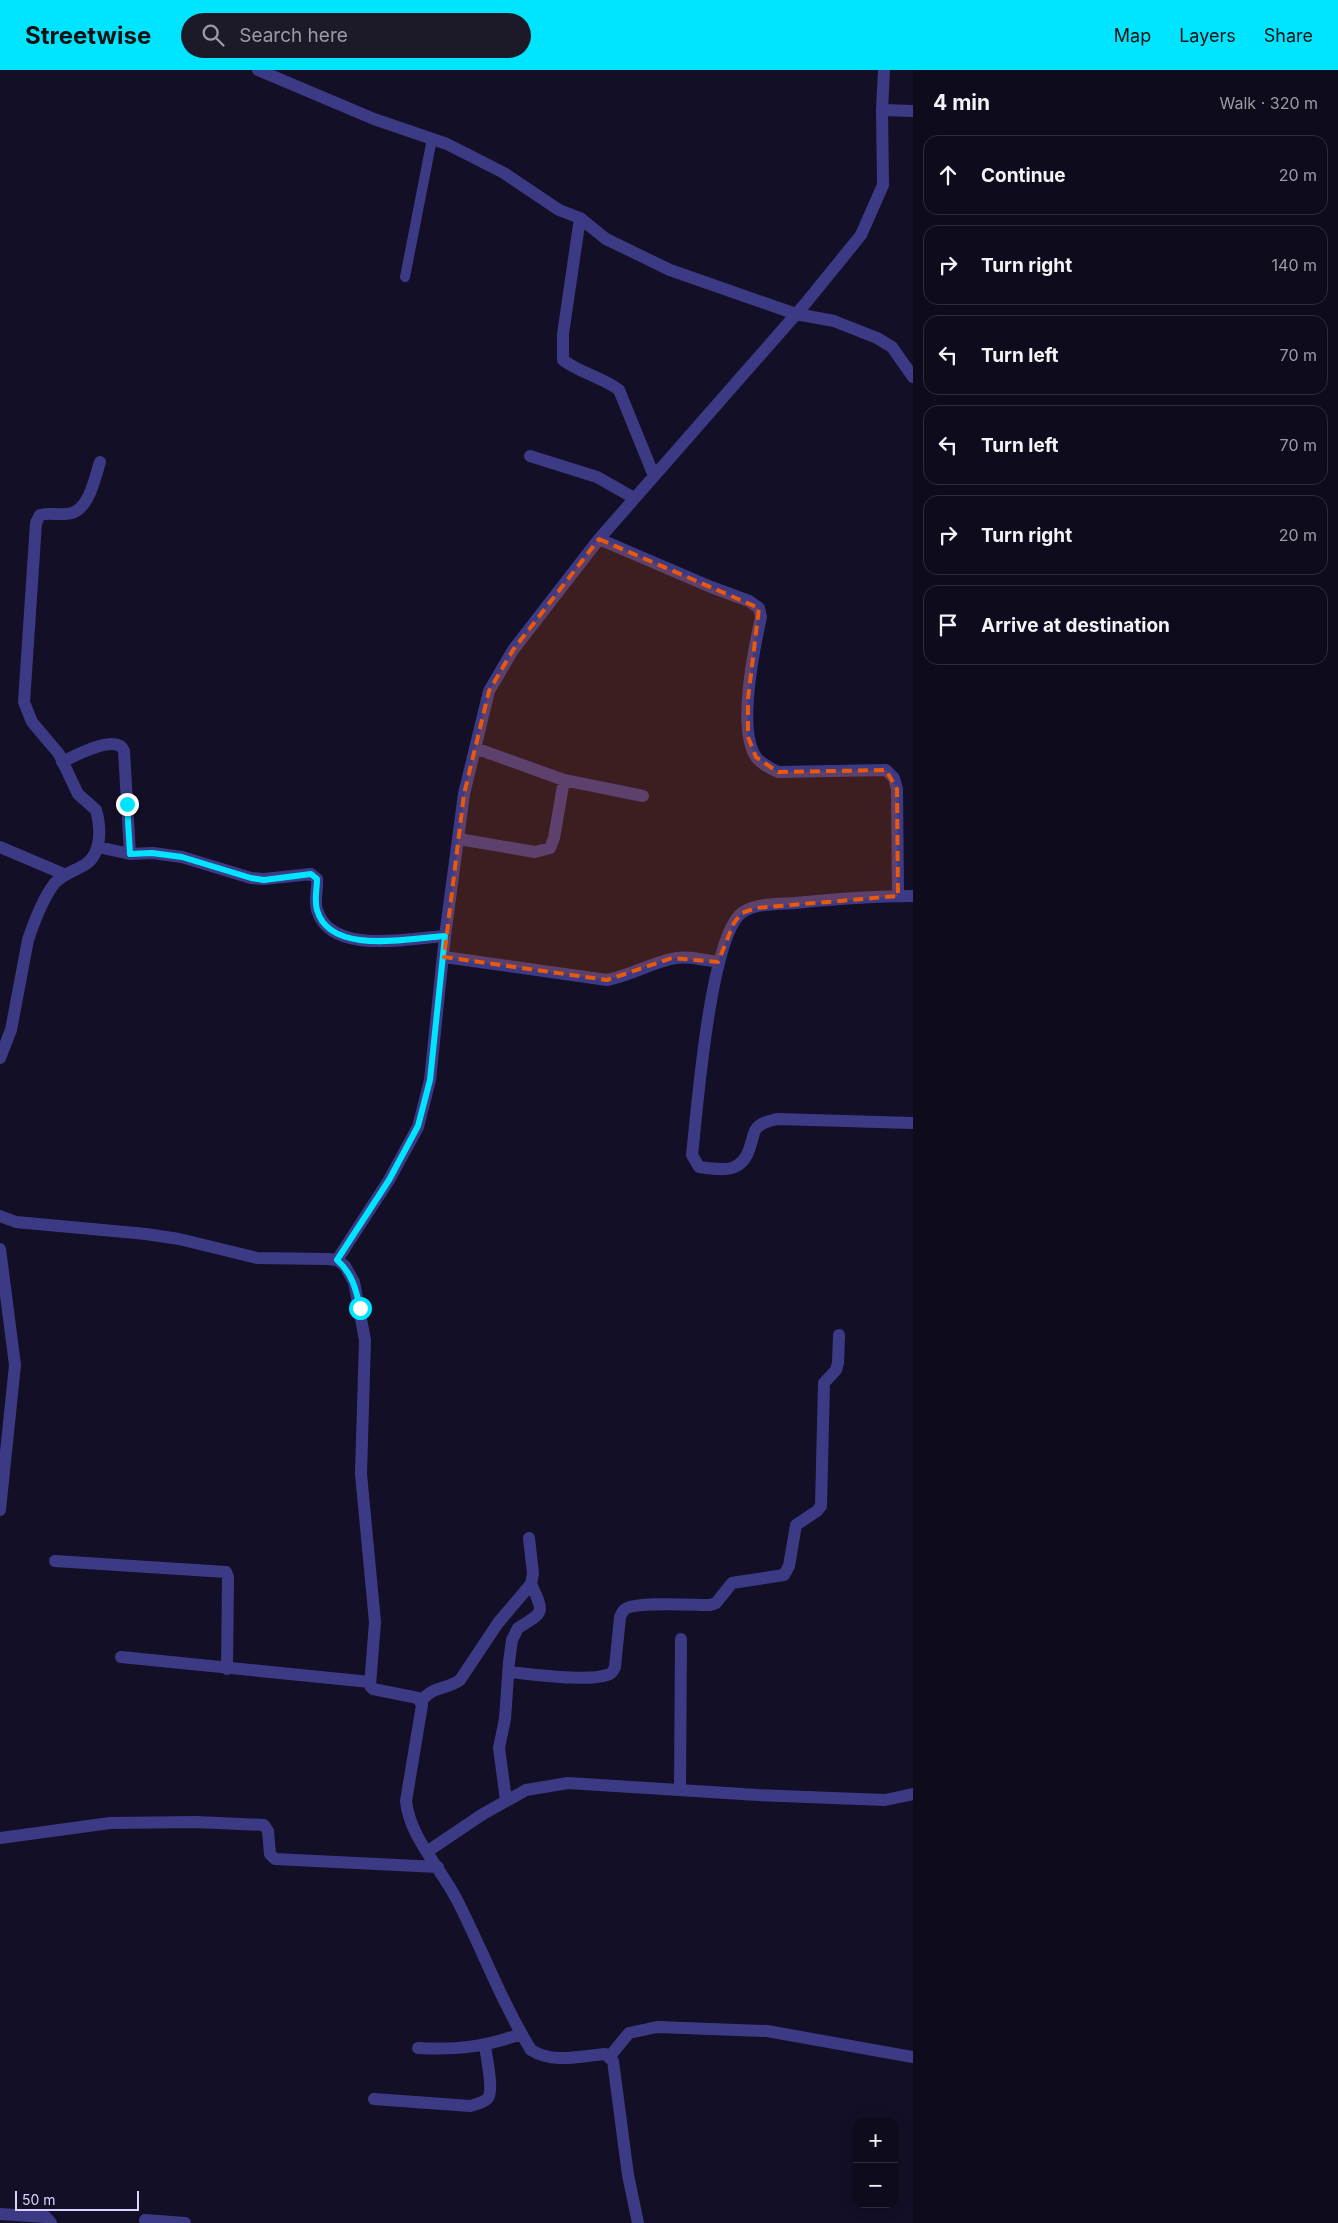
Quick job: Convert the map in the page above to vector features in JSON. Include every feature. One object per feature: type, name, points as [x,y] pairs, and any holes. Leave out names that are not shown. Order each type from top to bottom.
[{"type":"street","points":[[258,70],[374,119],[447,144],[504,173],[560,210],[580,218],[606,239],[670,270],[796,314],[834,321],[877,338],[892,348],[913,377]]},
{"type":"street","points":[[337,1260],[389,1180],[418,1126],[430,1080],[445,936],[464,794],[489,691],[513,650],[599,539],[805,304],[862,235],[875,208],[883,185],[882,110],[884,70]]},
{"type":"street","points":[[882,110],[913,110]]},
{"type":"street","points":[[580,218],[563,334],[563,360],[608,382],[619,390],[654,476]]},
{"type":"street","points":[[530,456],[597,477],[634,498]]},
{"type":"street","points":[[0,1058],[11,1030],[28,940],[48,893],[54,884],[66,874],[88,863],[98,847],[99,831],[96,810],[78,794],[55,747],[32,722],[24,702],[36,523],[40,515],[71,513],[79,510],[85,502],[100,462]]},
{"type":"street","points":[[599,539],[710,587],[749,600],[759,608],[761,617],[748,699],[748,737],[756,757],[767,767],[778,772],[886,770],[894,778],[897,789],[898,896]]},
{"type":"street","points":[[62,762],[91,749],[119,743],[122,746],[124,752],[130,854]]},
{"type":"street","points":[[475,748],[564,780],[643,796]]},
{"type":"street","points":[[459,839],[535,852],[550,848],[554,838],[564,780]]},
{"type":"street","points":[[0,847],[66,874]]},
{"type":"street","points":[[98,847],[130,854],[174,855],[251,878],[264,880],[311,874],[317,879],[316,906],[321,920],[329,930],[348,939],[368,940],[445,936]]},
{"type":"street","points":[[913,896],[865,896],[756,908],[742,913],[734,923],[718,962],[711,1002],[692,1155],[699,1167],[730,1169],[741,1166],[747,1158],[756,1129],[765,1122],[777,1119],[913,1123]]},
{"type":"street","points":[[444,957],[607,980],[629,976],[672,958],[718,962]]},
{"type":"street","points":[[0,1216],[16,1222],[171,1238],[257,1258],[337,1260],[345,1266],[354,1282],[365,1340],[361,1474],[375,1632],[370,1682],[373,1689],[418,1698],[422,1705],[406,1801],[408,1814],[458,1901],[495,1984],[531,2050],[541,2056],[553,2058],[605,2054],[610,2056]]},
{"type":"street","points":[[0,1249],[14,1365],[0,1510]]},
{"type":"street","points":[[508,1672],[584,1677],[606,1676],[612,1673],[615,1667],[620,1617],[624,1610],[631,1606],[710,1605],[716,1603],[732,1583],[784,1575],[789,1566],[796,1525],[818,1511],[821,1506],[824,1383],[836,1370],[839,1335]]},
{"type":"street","points":[[420,1701],[430,1691],[460,1680],[498,1623],[531,1584],[533,1574],[529,1538]]},
{"type":"street","points":[[55,1561],[226,1572],[228,1577],[228,1669]]},
{"type":"street","points":[[506,1800],[499,1748],[505,1719],[512,1640],[518,1628],[534,1620],[539,1613],[540,1605],[531,1584]]},
{"type":"street","points":[[680,1790],[681,1639]]},
{"type":"street","points":[[121,1657],[370,1682]]},
{"type":"street","points":[[428,1850],[506,1800],[526,1790],[568,1783],[885,1800],[913,1794]]},
{"type":"street","points":[[0,1838],[110,1823],[196,1822],[264,1825],[268,1831],[270,1854],[275,1858],[438,1867]]},
{"type":"street","points":[[610,2056],[629,2033],[657,2027],[767,2031],[913,2057]]},
{"type":"street","points":[[418,2048],[456,2050],[485,2045],[521,2034]]},
{"type":"street","points":[[374,2099],[470,2106],[481,2103],[488,2099],[490,2092],[485,2045]]},
{"type":"street","points":[[610,2056],[615,2070],[628,2175],[638,2223]]},
{"type":"street","points":[[0,2214],[46,2217],[51,2223]]},
{"type":"street","points":[[145,2220],[185,2223]]},
{"type":"lane","points":[[405,277],[432,139]]},
{"type":"highlighted area","points":[[599,539],[759,608],[748,699],[748,737],[756,757],[778,772],[886,770],[897,789],[898,896],[756,908],[742,913],[734,923],[718,962],[672,958],[607,980],[444,957],[464,794],[489,691],[513,650]]},
{"type":"route","points":[[127,804],[130,854],[152,853],[182,857],[234,874],[264,880],[311,874],[317,879],[316,906],[321,920],[329,930],[348,939],[368,940],[445,936],[430,1080],[418,1126],[389,1180],[337,1260],[345,1266],[354,1282],[360,1308]]}]
